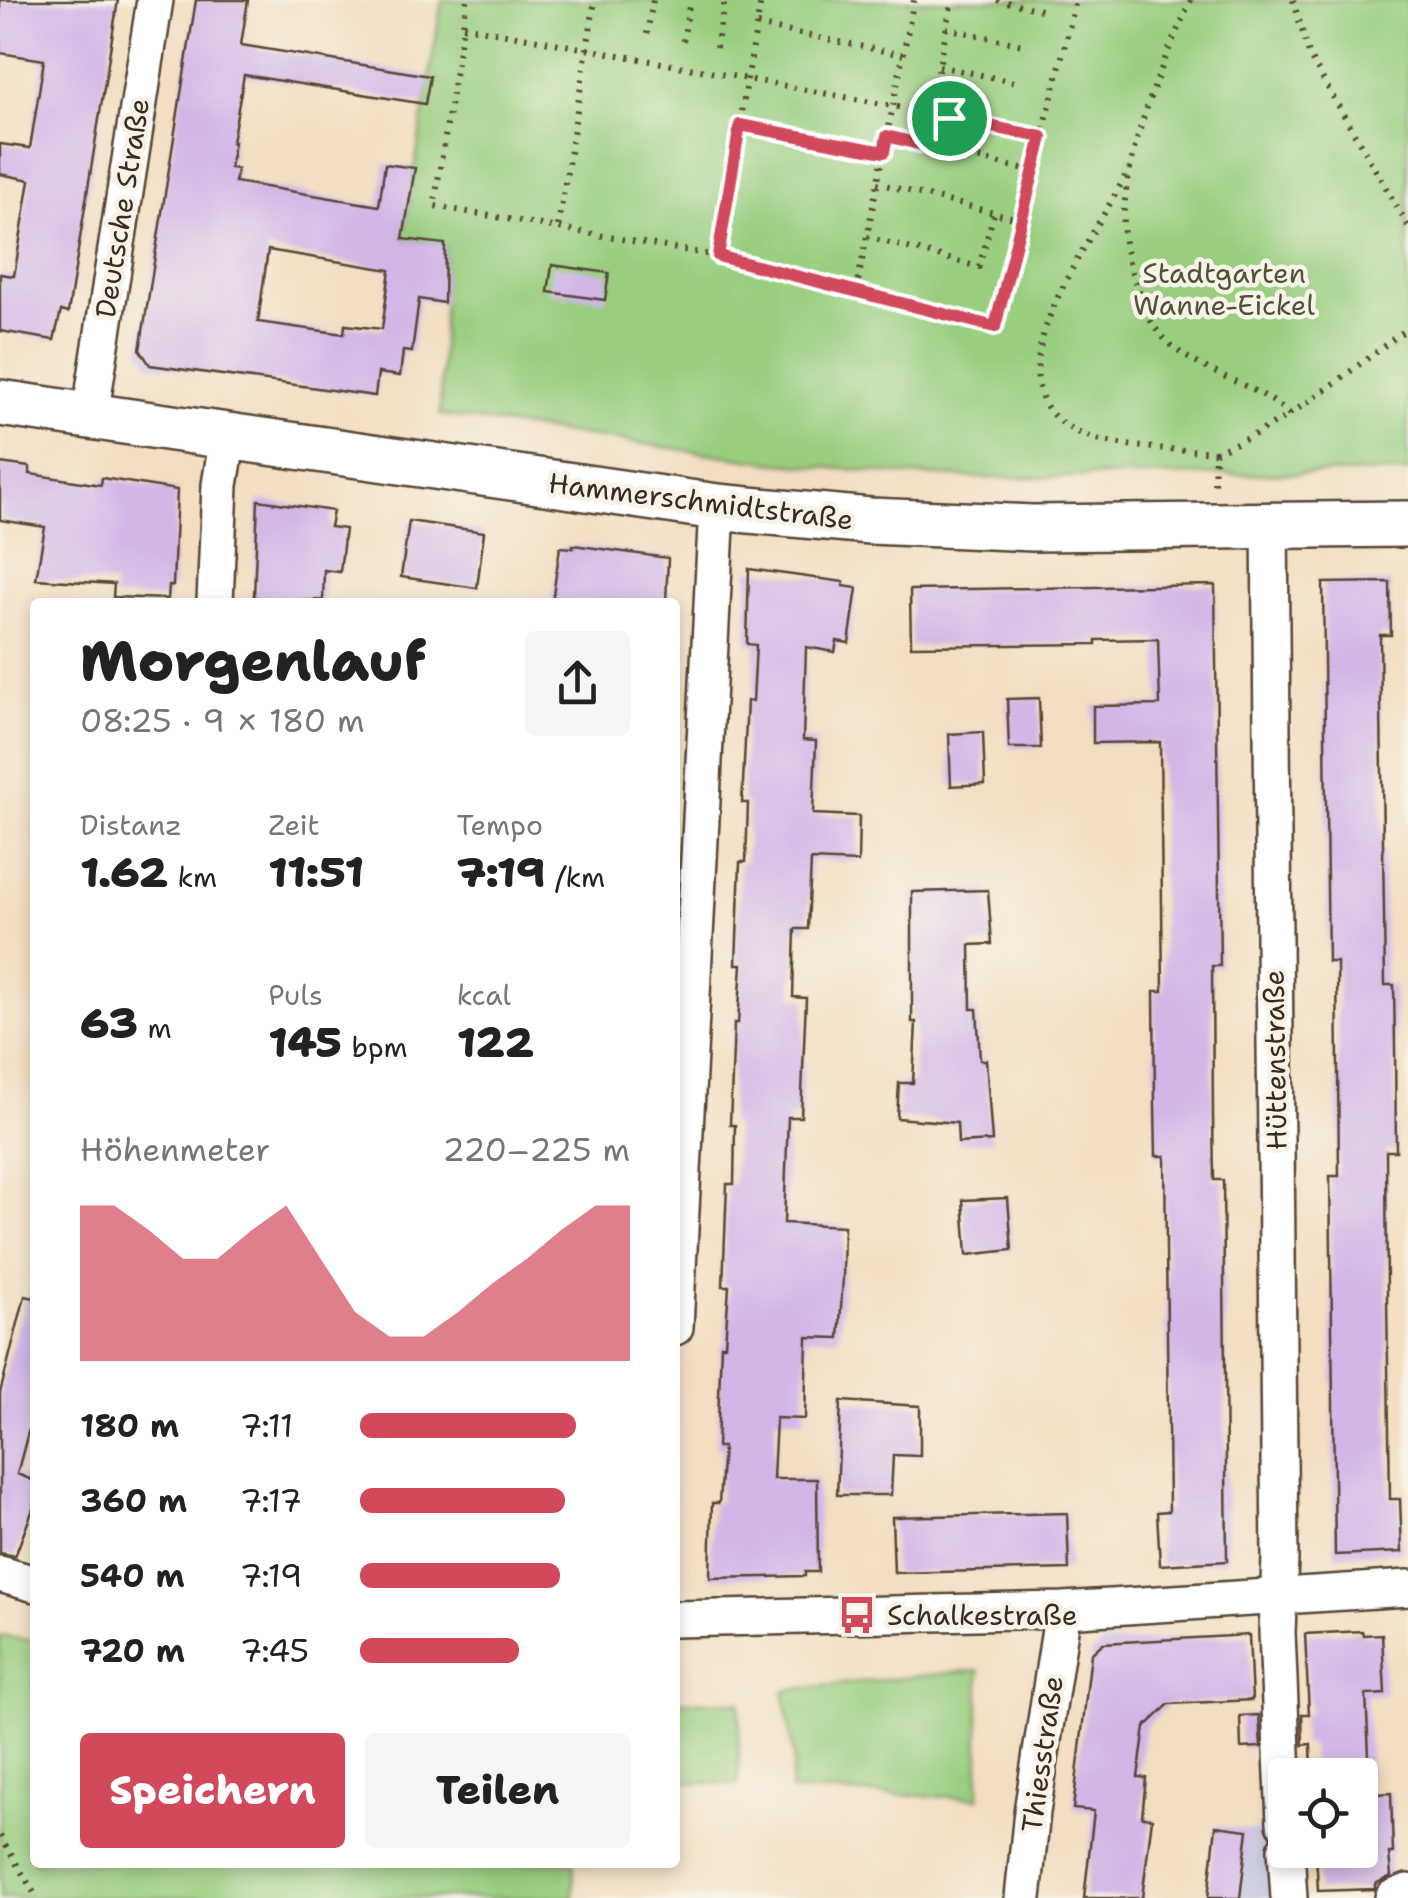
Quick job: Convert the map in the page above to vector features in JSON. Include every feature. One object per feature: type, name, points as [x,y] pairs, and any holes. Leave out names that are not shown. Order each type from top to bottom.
[{"type":"main road","name":"Hammerschmidtstraße","points":[[0,403],[717,507],[870,521],[1033,528],[1408,524]]},
{"type":"street","name":"Deutsche Straße","points":[[90,416],[154,0]]},
{"type":"street","points":[[215,598],[220,485],[228,436]]},
{"type":"street","points":[[680,1229],[717,507]]},
{"type":"street","name":"Hüttenstraße","points":[[1270,526],[1277,1632],[1282,1758]]},
{"type":"street","points":[[0,1574],[30,1583]]},
{"type":"street","points":[[680,1619],[1063,1610],[1408,1588]]},
{"type":"street","name":"Thiesstraße","points":[[1024,1898],[1032,1812],[1063,1610]]},
{"type":"street","points":[[1287,1868],[1289,1898]]},
{"type":"street","points":[[1393,1898],[1408,1892]]},
{"type":"path","points":[[467,0],[434,206],[718,256],[995,327],[1076,0]]},
{"type":"path","points":[[558,226],[595,0]]},
{"type":"path","points":[[647,34],[654,0]]},
{"type":"path","points":[[682,41],[690,0]]},
{"type":"path","points":[[716,48],[725,0]]},
{"type":"path","points":[[718,256],[762,0]]},
{"type":"path","points":[[856,291],[914,0]]},
{"type":"path","points":[[930,113],[952,0]]},
{"type":"path","points":[[997,0],[1040,10]]},
{"type":"path","points":[[1190,0],[1170,44],[1128,170],[1108,212],[1063,285],[1047,322],[1035,362],[1037,392],[1064,425],[1106,442],[1215,452],[1251,438],[1290,415],[1408,328]]},
{"type":"path","points":[[1293,0],[1310,57],[1408,226]]},
{"type":"path","points":[[757,25],[903,55]]},
{"type":"path","points":[[462,26],[1042,137]]},
{"type":"path","points":[[946,28],[1027,46]]},
{"type":"path","points":[[939,66],[1019,83]]},
{"type":"path","points":[[942,150],[949,118]]},
{"type":"path","points":[[974,157],[982,124]]},
{"type":"path","points":[[740,125],[884,152]]},
{"type":"path","points":[[887,136],[1034,172]]},
{"type":"path","points":[[1128,170],[1124,234],[1132,278],[1155,329],[1198,366],[1274,400],[1290,415]]},
{"type":"path","points":[[878,183],[1022,220]]},
{"type":"path","points":[[868,236],[979,267],[994,213]]},
{"type":"path","points":[[1214,493],[1215,452]]},
{"type":"path","points":[[0,1836],[37,1898]]},
{"type":"shaded area","points":[[1216,1826],[1268,1831],[1268,1868],[1276,1868],[1277,1898],[1208,1898]]},
{"type":"green space","name":"Stadtgarten Wanne-Eickel","points":[[442,0],[1408,0],[1408,472],[987,478],[908,475],[768,462],[440,415],[445,245],[403,239]]},
{"type":"green space","points":[[0,1636],[30,1640],[30,1868],[574,1868],[573,1898],[0,1898]]},
{"type":"green space","points":[[979,1670],[979,1798],[790,1791],[794,1762],[784,1690]]},
{"type":"green space","points":[[680,1701],[740,1702],[738,1784],[680,1782]]},
{"type":"building","points":[[0,0],[118,0],[68,313],[61,311],[54,340],[0,331],[0,274],[14,276],[30,180],[0,174],[0,144],[30,148],[44,60],[0,53]]},
{"type":"building","points":[[196,0],[248,0],[241,45],[430,76],[425,104],[244,75],[232,142],[230,168],[237,169],[235,182],[379,206],[385,164],[415,168],[403,239],[445,244],[444,303],[419,299],[412,352],[403,351],[400,376],[378,373],[375,396],[150,365],[140,350]],"holes":[[[268,250],[390,270],[382,329],[345,325],[344,334],[258,322]]]},
{"type":"building","points":[[552,265],[609,273],[605,300],[548,292]]},
{"type":"building","points":[[0,463],[30,467],[30,474],[101,485],[102,478],[177,490],[173,586],[169,586],[168,598],[113,597],[114,584],[36,579],[45,527],[0,520]]},
{"type":"building","points":[[258,500],[333,511],[330,527],[345,529],[340,572],[324,570],[323,598],[254,596]]},
{"type":"building","points":[[409,521],[484,532],[477,588],[401,577]]},
{"type":"building","points":[[560,547],[668,558],[666,598],[553,598]]},
{"type":"building","points":[[749,569],[844,582],[843,586],[857,588],[849,643],[837,641],[835,652],[806,647],[803,740],[816,741],[813,814],[859,816],[858,862],[811,860],[808,929],[795,929],[793,997],[806,998],[801,1117],[788,1117],[784,1223],[844,1226],[843,1277],[839,1338],[807,1337],[805,1419],[776,1418],[773,1479],[817,1479],[818,1572],[805,1572],[805,1576],[710,1578],[712,1503],[719,1503],[723,1447],[717,1447],[721,1345],[725,1345],[729,1286],[723,1286],[727,1184],[734,1184],[735,1125],[730,1125],[734,1023],[738,1023],[742,964],[736,964],[740,862],[746,862],[748,803],[742,803],[747,701],[753,701],[756,645],[747,644]]},
{"type":"building","points":[[1390,582],[1391,635],[1380,635],[1385,985],[1394,985],[1395,1047],[1396,1151],[1386,1151],[1387,1299],[1390,1499],[1400,1499],[1402,1552],[1335,1555],[1330,1176],[1339,1176],[1337,962],[1328,962],[1323,583]]},
{"type":"building","points":[[1215,585],[1220,966],[1212,966],[1213,1117],[1214,1180],[1223,1180],[1227,1561],[1160,1565],[1157,1512],[1169,1511],[1165,1156],[1156,1156],[1155,1106],[1154,991],[1163,991],[1160,742],[1093,743],[1093,706],[1160,705],[1158,639],[1096,640],[1096,644],[911,646],[910,590]]},
{"type":"building","points":[[1039,698],[1041,748],[1009,748],[1007,699]]},
{"type":"building","points":[[983,732],[985,784],[951,786],[949,734]]},
{"type":"building","points":[[988,890],[992,944],[970,945],[971,1009],[977,1009],[980,1060],[986,1060],[992,1141],[958,1143],[957,1123],[897,1118],[899,1083],[913,1083],[916,1022],[912,1022],[912,892]]},
{"type":"building","points":[[1008,1198],[1012,1250],[967,1255],[963,1200]]},
{"type":"building","points":[[25,1296],[30,1297],[30,1425],[17,1474],[30,1479],[30,1517],[15,1556],[0,1553],[0,1393]]},
{"type":"building","points":[[841,1401],[920,1406],[920,1456],[893,1455],[891,1495],[837,1495]]},
{"type":"building","points":[[1067,1513],[1069,1569],[894,1573],[892,1517]]},
{"type":"building","points":[[1305,1634],[1382,1634],[1385,1694],[1366,1695],[1369,1758],[1311,1758],[1311,1744],[1303,1745],[1302,1714],[1309,1714]]},
{"type":"building","points":[[1249,1635],[1252,1700],[1169,1704],[1145,1727],[1138,1777],[1146,1778],[1142,1817],[1152,1818],[1142,1898],[1084,1898],[1094,1811],[1073,1809],[1091,1654],[1103,1643]]},
{"type":"building","points":[[1259,1715],[1261,1747],[1241,1748],[1240,1716]]},
{"type":"building","points":[[1391,1793],[1391,1876],[1375,1884],[1375,1889],[1318,1891],[1317,1868],[1378,1868],[1378,1794]]},
{"type":"building","points":[[1216,1826],[1248,1830],[1240,1898],[1208,1898]]},
{"type":"place","name":"Schalkestraße","points":[[857,1615]]},
{"type":"route","points":[[949,118],[1042,137],[995,327],[718,256],[740,125],[884,152],[887,136],[942,150],[949,118]]}]
